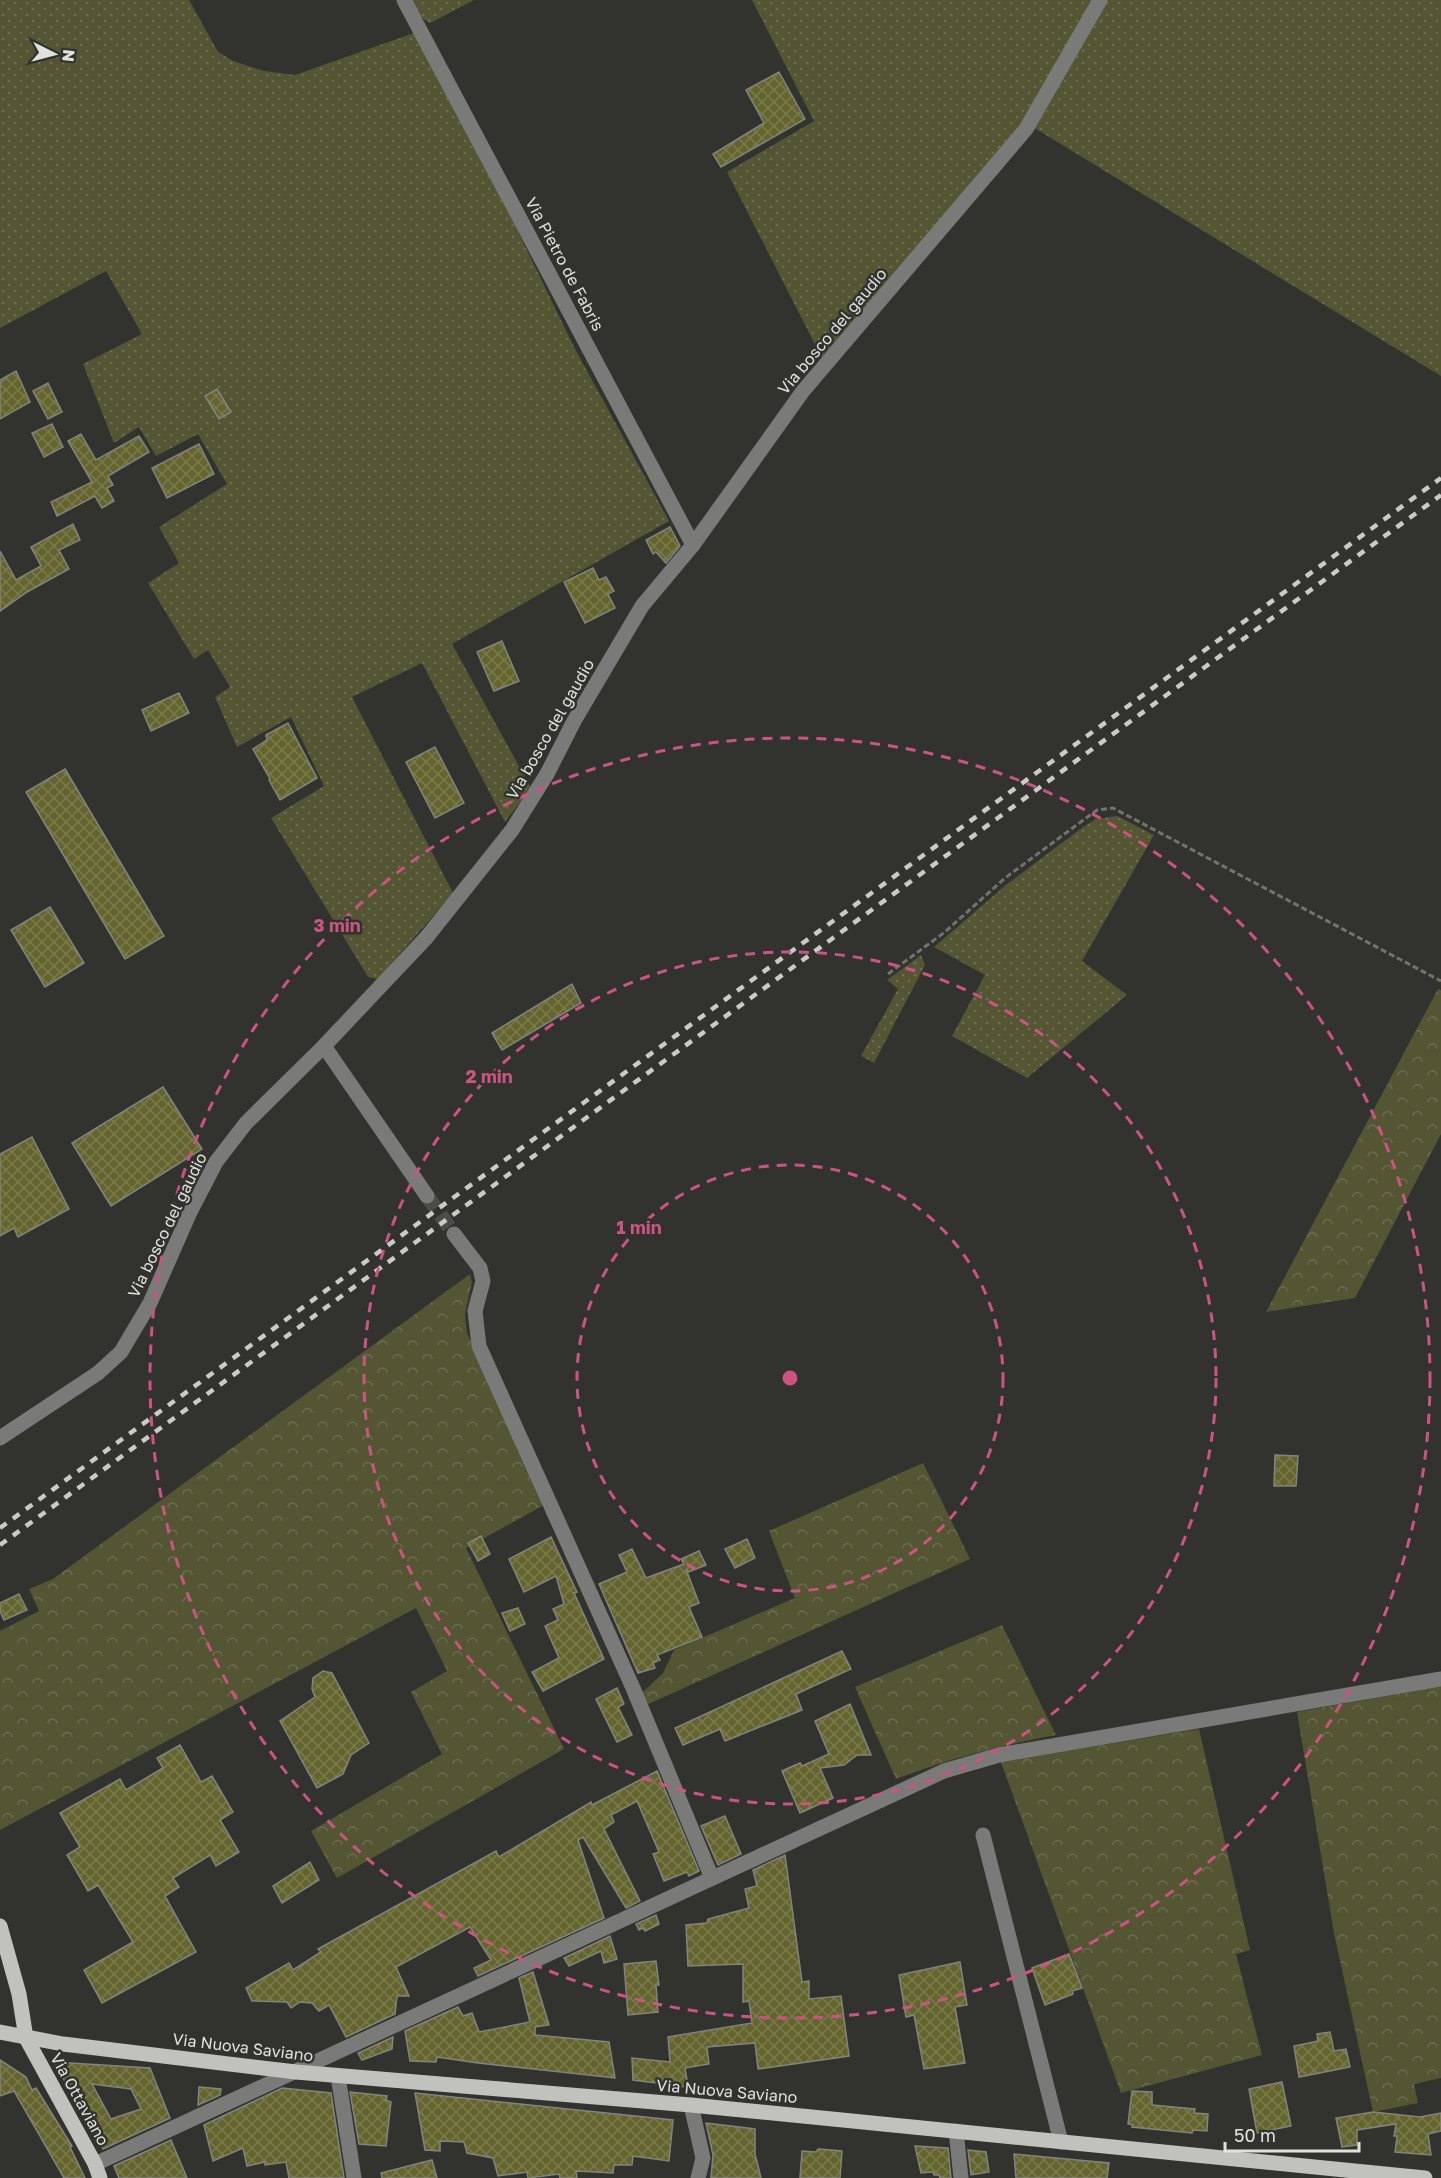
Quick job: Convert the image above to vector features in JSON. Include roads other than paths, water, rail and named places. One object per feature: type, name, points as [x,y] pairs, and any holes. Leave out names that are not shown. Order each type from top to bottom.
[{"type":"main road","name":"Via Ottaviano","points":[[0,1926],[6,1965],[19,1994],[26,2038],[97,2171]]},
{"type":"main road","name":"Via Nuova Saviano","points":[[0,2032],[26,2038],[296,2072],[691,2105],[1425,2178]]},
{"type":"street","name":"Via Pietro de Fabris","points":[[404,0],[693,545]]},
{"type":"street","name":"Via bosco del gaudio","points":[[0,1438],[98,1373],[121,1352],[150,1303],[190,1212],[216,1162],[246,1123],[324,1046],[426,938],[512,830],[547,774],[574,721],[642,606],[693,545],[803,391],[1026,129],[1100,0]]},
{"type":"street","points":[[324,1046],[427,1196]]},
{"type":"street","points":[[454,1234],[480,1268],[483,1281],[476,1311],[479,1346],[633,1688],[712,1878]]},
{"type":"street","points":[[97,2171],[296,2072],[944,1771],[999,1755],[1441,1678]]},
{"type":"street","points":[[983,1834],[1061,2142]]},
{"type":"street","points":[[338,2076],[354,2178]]},
{"type":"street","points":[[691,2105],[702,2158],[698,2178]]},
{"type":"street","points":[[957,2131],[961,2178]]},
{"type":"tunnel","points":[[427,1196],[454,1234]]},
{"type":"railway","points":[[0,1528],[1441,478]]},
{"type":"railway","points":[[0,1545],[1441,495]]}]
